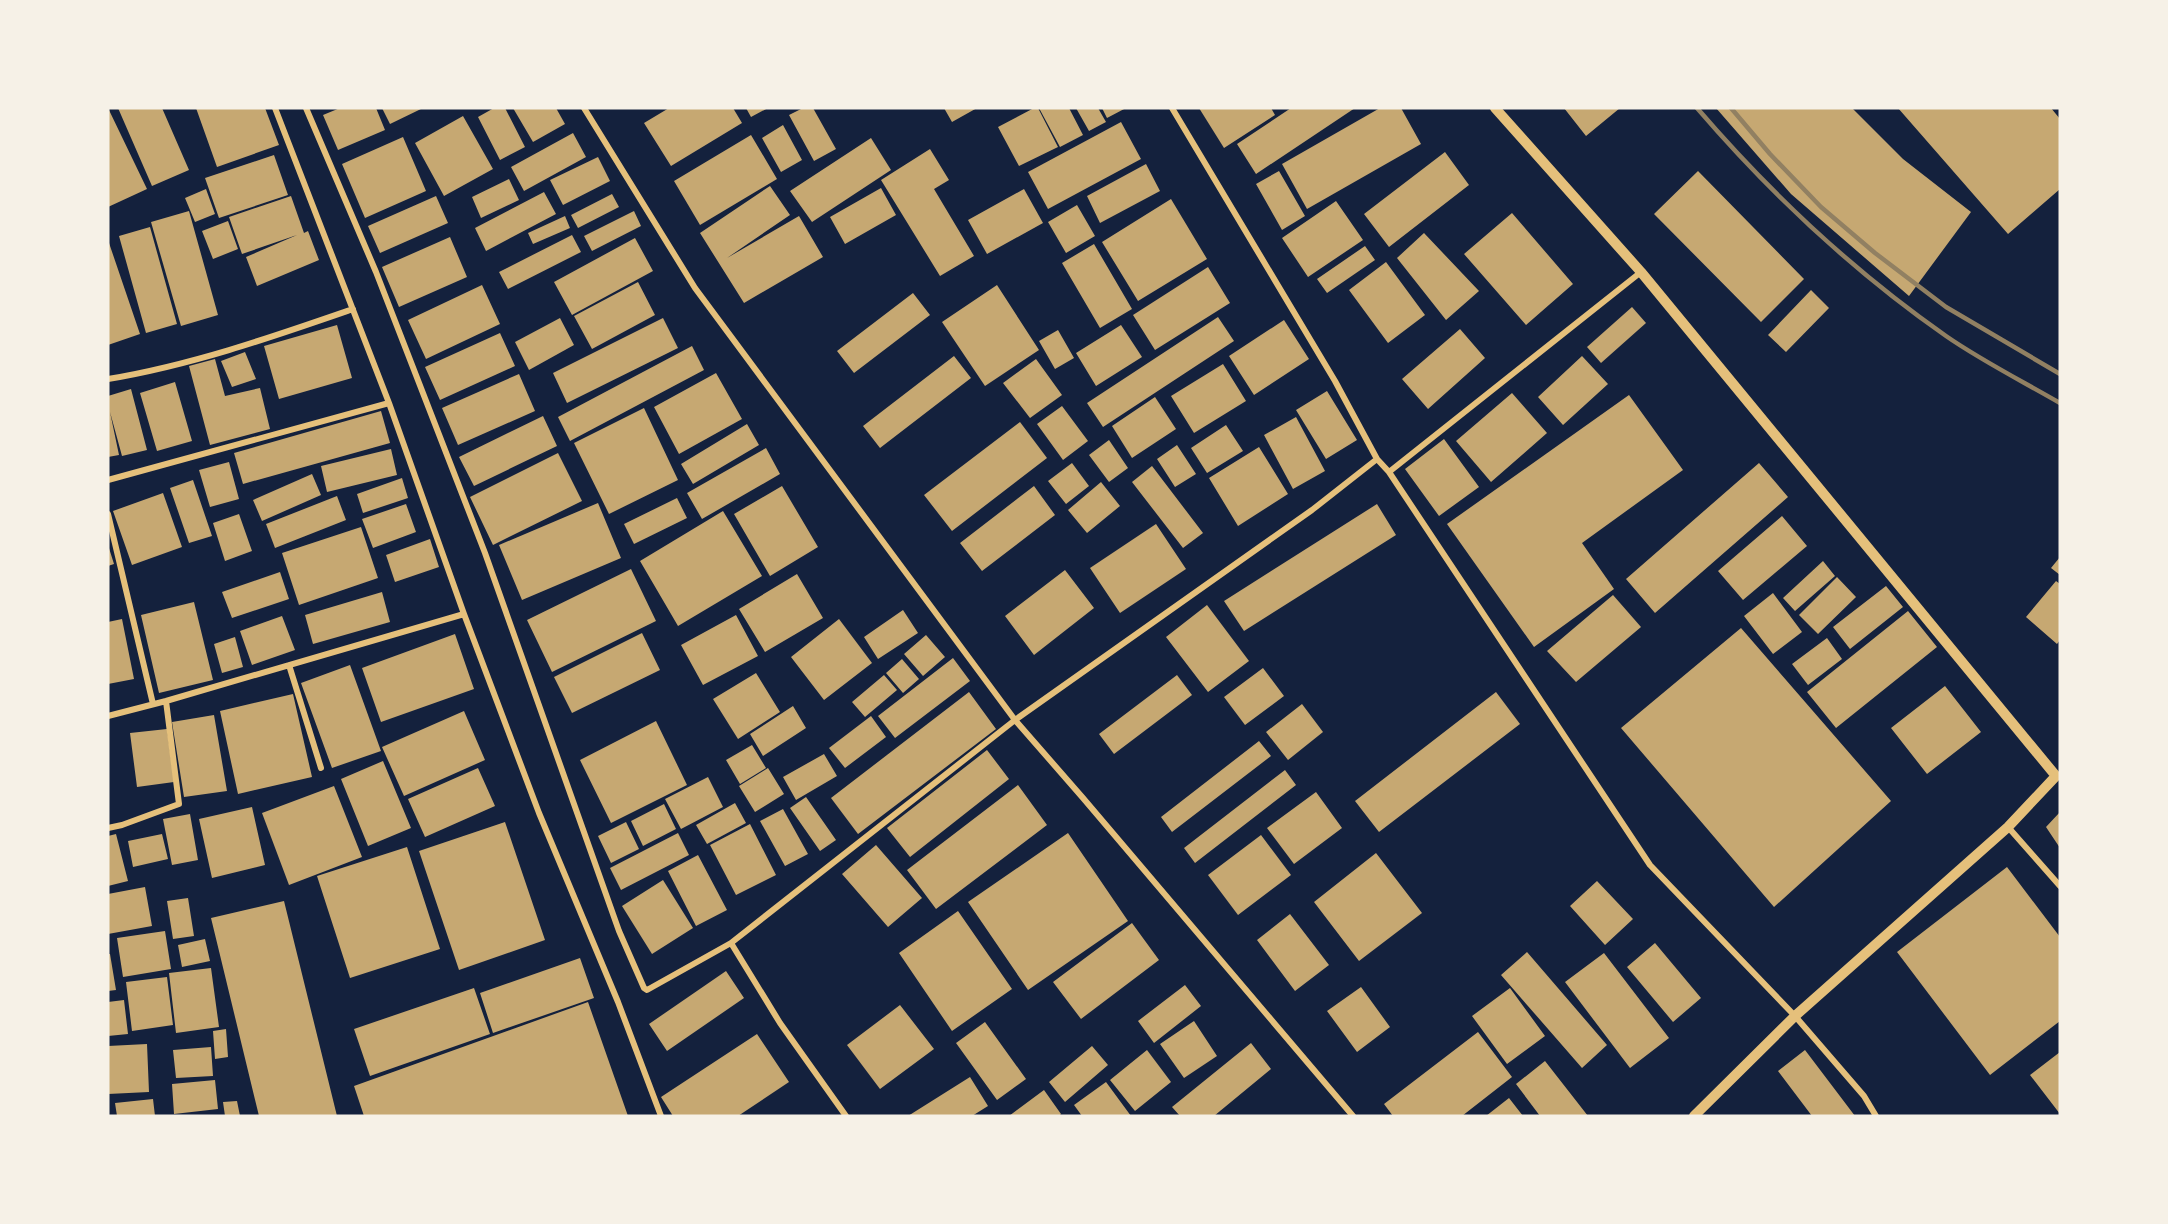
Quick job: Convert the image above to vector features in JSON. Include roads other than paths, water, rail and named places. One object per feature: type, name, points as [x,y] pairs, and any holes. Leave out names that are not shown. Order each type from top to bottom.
[{"type":"street","points":[[275,108],[389,403],[464,614],[539,813],[618,1002],[661,1116]]},
{"type":"street","points":[[306,108],[376,272],[477,531],[620,931],[644,988],[647,990],[651,990],[731,943],[1015,720],[1312,510],[1377,459]]},
{"type":"street","points":[[584,108],[695,288],[1015,720],[1353,1116]]},
{"type":"street","points":[[1172,108],[1335,381],[1377,459],[1389,472],[1650,865],[1796,1016],[1863,1096],[1876,1116]]},
{"type":"street","points":[[1495,108],[1641,272],[2058,774],[2008,827],[1796,1016],[1694,1116]]},
{"type":"street","points":[[1389,472],[1641,272]]},
{"type":"street","points":[[108,379],[150,372],[261,341],[352,309]]},
{"type":"street","points":[[108,480],[389,403]]},
{"type":"street","points":[[108,514],[153,704]]},
{"type":"street","points":[[108,716],[464,614]]},
{"type":"street","points":[[289,665],[321,768]]},
{"type":"street","points":[[108,828],[179,804],[166,701]]},
{"type":"street","points":[[2008,827],[2060,886]]},
{"type":"street","points":[[731,943],[780,1023],[846,1116]]},
{"type":"railway","points":[[1697,108],[1784,201],[1878,285],[1960,345],[2060,403]]},
{"type":"railway","points":[[1731,108],[1770,154],[1821,207],[1875,253],[1946,307],[2060,374]]}]
